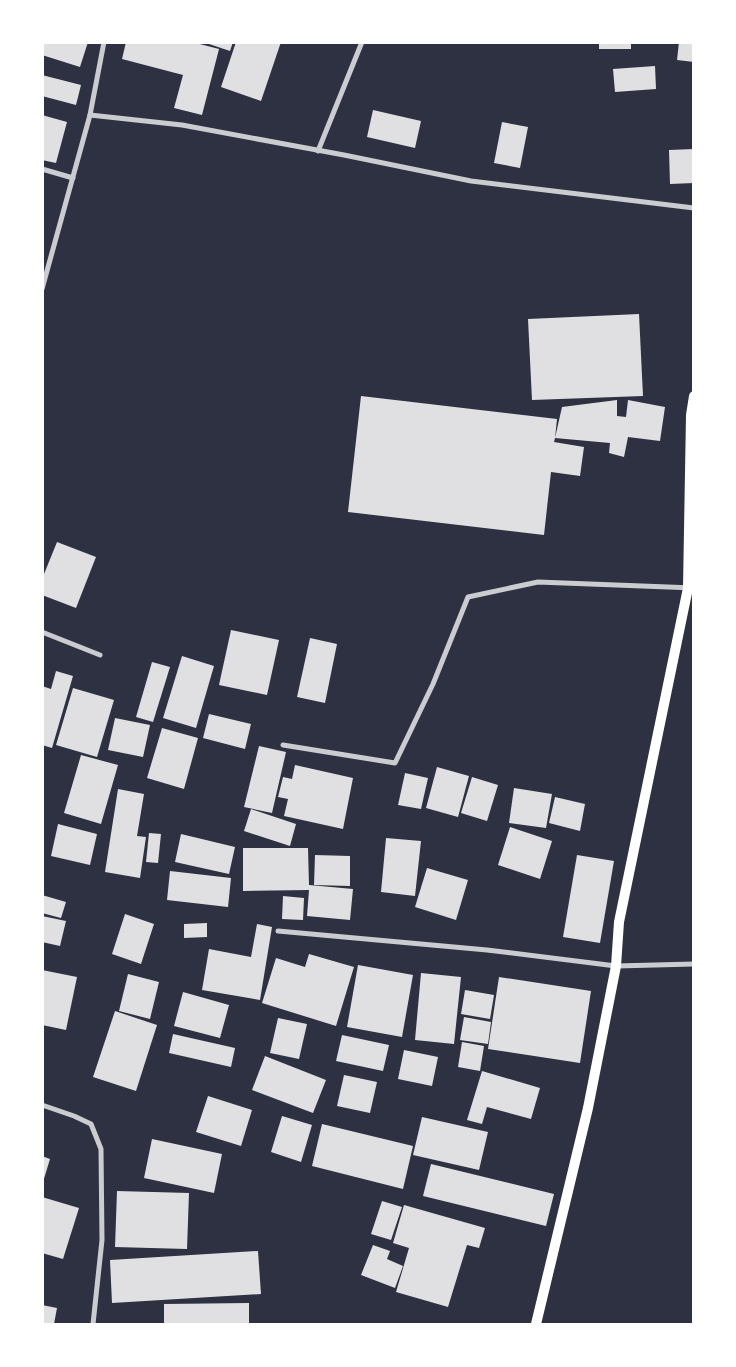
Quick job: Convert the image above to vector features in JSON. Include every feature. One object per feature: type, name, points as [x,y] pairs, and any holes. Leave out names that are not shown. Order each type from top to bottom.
[{"type":"main road","points":[[536,1324],[588,1108],[616,966],[619,922],[691,588],[691,416],[694,396]]},
{"type":"street","points":[[42,289],[90,115],[104,42]]},
{"type":"street","points":[[318,151],[362,42]]},
{"type":"street","points":[[90,115],[182,125],[471,181],[694,208]]},
{"type":"street","points":[[42,169],[73,178]]},
{"type":"street","points":[[283,746],[395,763],[432,684],[468,597],[538,582],[691,588]]},
{"type":"street","points":[[42,632],[100,655]]},
{"type":"street","points":[[278,932],[487,950],[616,966],[694,964]]},
{"type":"street","points":[[42,1106],[74,1116],[91,1124],[101,1149],[102,1240],[93,1324]]},
{"type":"building","points":[[42,42],[88,42],[80,67],[42,55]]},
{"type":"building","points":[[126,42],[192,42],[219,49],[202,115],[174,108],[183,75],[122,59]]},
{"type":"building","points":[[203,42],[233,42],[230,51]]},
{"type":"building","points":[[236,42],[281,42],[261,101],[221,87]]},
{"type":"building","points":[[599,42],[631,42],[631,49],[599,49]]},
{"type":"building","points":[[679,42],[694,42],[694,62],[677,60]]},
{"type":"building","points":[[655,66],[656,89],[615,92],[613,69]]},
{"type":"building","points":[[42,75],[81,85],[76,105],[42,96]]},
{"type":"building","points":[[373,110],[421,121],[415,148],[367,137]]},
{"type":"building","points":[[42,115],[67,122],[56,163],[42,160]]},
{"type":"building","points":[[502,122],[528,127],[520,168],[494,163]]},
{"type":"building","points":[[694,149],[694,183],[670,184],[669,150]]},
{"type":"building","points":[[639,314],[643,396],[532,400],[528,319]]},
{"type":"building","points":[[361,396],[557,419],[554,442],[584,447],[580,476],[551,472],[544,535],[348,512]]},
{"type":"building","points":[[617,400],[617,416],[626,417],[628,400],[665,407],[660,441],[628,437],[624,457],[609,453],[610,443],[555,438],[562,407]]},
{"type":"building","points":[[57,542],[96,557],[76,608],[42,595],[42,579]]},
{"type":"building","points":[[231,630],[279,640],[267,695],[219,685]]},
{"type":"building","points":[[310,638],[337,644],[325,703],[297,697]]},
{"type":"building","points":[[182,656],[214,666],[196,728],[163,718]]},
{"type":"building","points":[[152,662],[170,667],[153,722],[136,717]]},
{"type":"building","points":[[56,671],[73,676],[52,748],[42,745],[42,686],[51,689]]},
{"type":"building","points":[[73,688],[114,700],[97,757],[56,745]]},
{"type":"building","points":[[209,714],[251,724],[245,749],[203,738]]},
{"type":"building","points":[[115,718],[150,725],[143,757],[108,750]]},
{"type":"building","points":[[162,728],[198,738],[184,789],[147,778]]},
{"type":"building","points":[[259,746],[286,752],[272,813],[244,807]]},
{"type":"building","points":[[81,755],[118,765],[101,824],[64,813]]},
{"type":"building","points":[[295,765],[353,778],[343,829],[284,816],[288,799],[278,797],[283,777],[292,779]]},
{"type":"building","points":[[437,767],[469,776],[458,817],[426,808]]},
{"type":"building","points":[[405,773],[428,778],[421,809],[398,805]]},
{"type":"building","points":[[472,777],[498,785],[487,821],[461,813]]},
{"type":"building","points":[[514,788],[552,794],[546,828],[509,823]]},
{"type":"building","points":[[118,789],[144,794],[137,836],[146,837],[140,878],[105,872]]},
{"type":"building","points":[[555,797],[585,804],[580,831],[549,823]]},
{"type":"building","points":[[251,809],[296,824],[290,846],[244,831]]},
{"type":"building","points":[[58,824],[97,834],[90,865],[51,856]]},
{"type":"building","points":[[510,827],[552,841],[540,879],[498,865]]},
{"type":"building","points":[[149,833],[161,834],[158,863],[146,862]]},
{"type":"building","points":[[181,834],[235,847],[229,874],[175,862]]},
{"type":"building","points":[[386,838],[421,841],[415,896],[381,892]]},
{"type":"building","points":[[243,848],[308,848],[309,885],[353,889],[350,920],[307,916],[309,890],[243,891]]},
{"type":"building","points":[[315,855],[350,856],[350,886],[314,885]]},
{"type":"building","points":[[577,855],[614,861],[600,943],[563,937]]},
{"type":"building","points":[[427,868],[468,880],[456,920],[415,907]]},
{"type":"building","points":[[170,871],[231,878],[228,907],[167,900]]},
{"type":"building","points":[[42,895],[66,902],[61,918],[42,913]]},
{"type":"building","points":[[283,896],[304,898],[303,920],[282,919]]},
{"type":"building","points":[[125,914],[154,924],[141,964],[112,954]]},
{"type":"building","points":[[42,916],[66,921],[60,946],[42,942]]},
{"type":"building","points":[[207,923],[207,937],[184,938],[184,924]]},
{"type":"building","points":[[257,924],[272,927],[260,1000],[202,990],[209,949],[251,957]]},
{"type":"building","points":[[309,954],[354,967],[336,1026],[262,1003],[276,958],[305,967]]},
{"type":"building","points":[[358,965],[413,975],[402,1037],[347,1027]]},
{"type":"building","points":[[42,970],[77,977],[66,1030],[42,1025]]},
{"type":"building","points":[[421,973],[461,977],[454,1044],[415,1040]]},
{"type":"building","points":[[128,974],[159,982],[150,1019],[119,1011]]},
{"type":"building","points":[[499,977],[591,991],[580,1063],[488,1049]]},
{"type":"building","points":[[465,990],[494,995],[490,1019],[461,1014]]},
{"type":"building","points":[[183,992],[229,1005],[220,1038],[174,1026]]},
{"type":"building","points":[[115,1011],[157,1025],[136,1091],[93,1077]]},
{"type":"building","points":[[464,1017],[491,1022],[488,1044],[460,1040]]},
{"type":"building","points":[[278,1018],[307,1024],[299,1059],[270,1053]]},
{"type":"building","points":[[173,1034],[235,1048],[231,1067],[169,1053]]},
{"type":"building","points":[[342,1035],[389,1045],[383,1071],[336,1061]]},
{"type":"building","points":[[462,1042],[484,1046],[480,1071],[458,1067]]},
{"type":"building","points":[[404,1050],[438,1057],[432,1086],[398,1079]]},
{"type":"building","points":[[265,1056],[326,1080],[313,1113],[252,1090]]},
{"type":"building","points":[[482,1071],[540,1088],[531,1119],[487,1107],[482,1124],[467,1120]]},
{"type":"building","points":[[344,1075],[377,1082],[370,1113],[337,1106]]},
{"type":"building","points":[[208,1096],[252,1110],[241,1146],[196,1132]]},
{"type":"building","points":[[282,1116],[312,1125],[301,1162],[271,1152]]},
{"type":"building","points":[[422,1117],[488,1132],[479,1170],[413,1155]]},
{"type":"building","points":[[322,1124],[413,1146],[403,1189],[312,1166]]},
{"type":"building","points":[[152,1139],[222,1154],[214,1193],[144,1178]]},
{"type":"building","points":[[42,1156],[50,1159],[43,1182],[42,1182]]},
{"type":"building","points":[[431,1164],[554,1194],[546,1226],[423,1196]]},
{"type":"building","points":[[117,1191],[189,1193],[187,1249],[115,1247]]},
{"type":"building","points":[[42,1197],[79,1208],[63,1259],[42,1253]]},
{"type":"building","points":[[382,1201],[402,1207],[391,1240],[371,1234]]},
{"type":"building","points":[[404,1205],[485,1228],[479,1248],[467,1245],[448,1307],[396,1292],[409,1248],[393,1243]]},
{"type":"building","points":[[373,1245],[390,1251],[387,1259],[403,1266],[395,1288],[361,1275]]},
{"type":"building","points":[[258,1251],[261,1294],[112,1303],[110,1260]]},
{"type":"building","points":[[249,1303],[249,1324],[164,1324],[164,1304]]},
{"type":"building","points":[[42,1305],[57,1308],[54,1324],[42,1324]]}]
